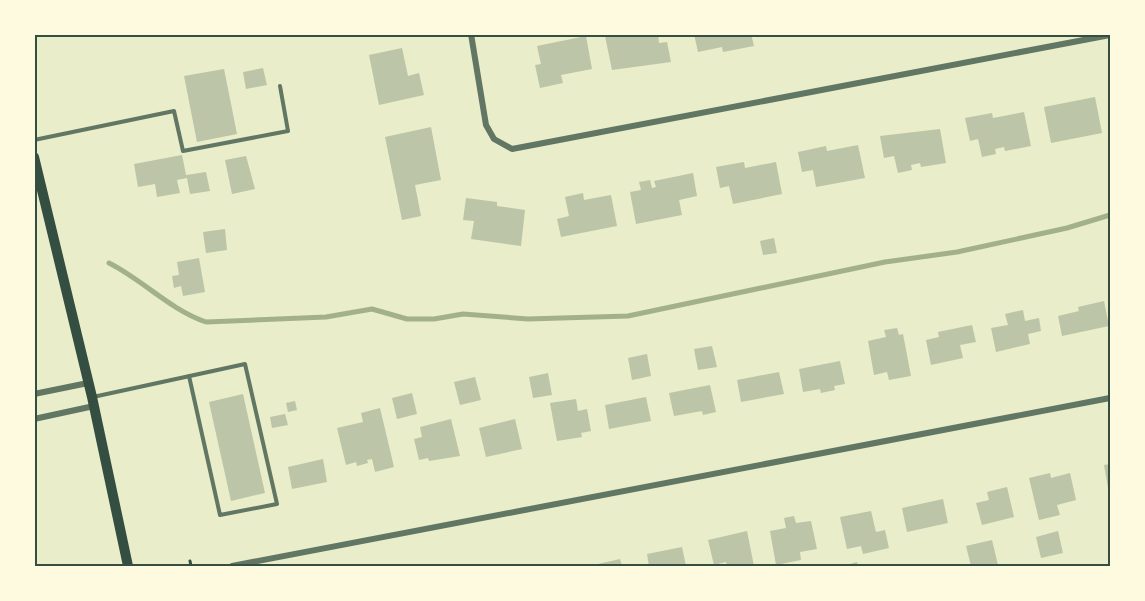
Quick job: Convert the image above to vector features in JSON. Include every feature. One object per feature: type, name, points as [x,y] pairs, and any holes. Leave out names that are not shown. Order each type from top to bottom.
[{"type":"main road","points":[[34,158],[93,402],[128,567]]},
{"type":"street","points":[[471,34],[486,125],[494,139],[512,149],[1110,35]]},
{"type":"street","points":[[34,394],[88,383]]},
{"type":"street","points":[[232,567],[265,563],[1110,398]]},
{"type":"street","points":[[34,419],[93,402]]},
{"type":"lane","points":[[34,140],[174,111],[183,151],[288,131],[280,86]]},
{"type":"lane","points":[[93,402],[189,376],[245,364],[277,504],[220,515],[189,376]]},
{"type":"path","points":[[190,561],[191,567]]},
{"type":"building","points":[[658,34],[659,43],[667,42],[671,62],[612,70],[605,36]]},
{"type":"building","points":[[694,34],[751,34],[754,46],[723,52],[722,47],[698,52]]},
{"type":"building","points":[[586,36],[592,69],[561,75],[563,83],[540,88],[535,65],[541,64],[537,46]]},
{"type":"building","points":[[402,48],[408,76],[419,73],[424,95],[379,105],[369,55]]},
{"type":"building","points":[[263,68],[267,85],[246,89],[243,72]]},
{"type":"building","points":[[224,69],[237,134],[197,142],[184,76]]},
{"type":"building","points":[[1095,97],[1102,133],[1051,143],[1044,107]]},
{"type":"building","points":[[1024,112],[1031,146],[1005,151],[1004,147],[995,149],[996,154],[982,157],[978,139],[970,141],[965,118],[992,113],[993,118]]},
{"type":"building","points":[[431,127],[441,180],[415,185],[421,216],[402,220],[385,137]]},
{"type":"building","points":[[940,129],[946,163],[921,167],[920,163],[911,165],[912,170],[898,173],[894,156],[884,158],[880,136]]},
{"type":"building","points":[[858,145],[865,178],[816,187],[813,170],[802,172],[798,152],[826,146],[827,151]]},
{"type":"building","points":[[182,155],[186,175],[206,172],[210,191],[190,194],[187,178],[177,180],[180,193],[157,197],[155,184],[138,187],[134,164]]},
{"type":"building","points":[[246,156],[255,189],[232,194],[225,160]]},
{"type":"building","points":[[744,162],[745,168],[776,162],[782,194],[733,204],[729,186],[720,188],[716,167]]},
{"type":"building","points":[[693,173],[697,196],[679,200],[682,215],[636,224],[630,192],[641,190],[639,182],[650,180],[652,188],[656,187],[654,181]]},
{"type":"building","points":[[583,193],[584,200],[611,195],[617,226],[561,237],[557,219],[569,216],[565,197]]},
{"type":"building","points":[[466,198],[497,202],[497,206],[525,210],[521,246],[471,239],[474,221],[463,220]]},
{"type":"building","points":[[225,229],[227,250],[206,253],[203,232]]},
{"type":"building","points":[[774,238],[777,253],[763,255],[760,241]]},
{"type":"building","points":[[199,258],[205,292],[183,296],[181,286],[174,288],[172,276],[179,275],[177,262]]},
{"type":"building","points":[[1104,301],[1109,326],[1062,336],[1058,316],[1079,311],[1078,307]]},
{"type":"building","points":[[1023,310],[1025,321],[1039,318],[1041,331],[1028,334],[1030,344],[996,352],[991,328],[1008,325],[1005,314]]},
{"type":"building","points":[[972,325],[976,342],[960,345],[963,358],[931,365],[926,340],[939,337],[938,332]]},
{"type":"building","points":[[897,328],[899,335],[903,334],[911,376],[889,380],[887,372],[874,375],[868,341],[886,337],[884,330]]},
{"type":"building","points":[[712,346],[717,367],[698,370],[694,349]]},
{"type":"building","points":[[647,354],[651,376],[632,380],[628,358]]},
{"type":"building","points":[[840,361],[845,384],[834,386],[835,390],[821,393],[820,389],[803,392],[799,369]]},
{"type":"building","points":[[779,372],[784,394],[741,402],[737,380]]},
{"type":"building","points":[[548,373],[552,395],[533,398],[529,377]]},
{"type":"building","points":[[475,377],[481,400],[460,405],[454,382]]},
{"type":"building","points":[[710,385],[716,412],[703,415],[702,411],[674,416],[669,393]]},
{"type":"building","points":[[412,393],[417,414],[397,419],[392,398]]},
{"type":"building","points":[[243,394],[265,493],[231,501],[209,402]]},
{"type":"building","points":[[646,397],[651,421],[609,429],[605,405]]},
{"type":"building","points":[[576,399],[578,411],[587,409],[591,431],[581,433],[582,437],[557,441],[550,403]]},
{"type":"building","points":[[295,401],[297,410],[288,412],[286,403]]},
{"type":"building","points":[[380,408],[394,467],[375,472],[372,459],[367,460],[368,463],[357,466],[356,462],[346,465],[337,428],[363,422],[361,413]]},
{"type":"building","points":[[285,414],[288,425],[272,428],[270,417]]},
{"type":"building","points":[[451,419],[460,456],[429,461],[428,458],[419,460],[414,439],[422,437],[420,427]]},
{"type":"building","points":[[515,419],[522,449],[486,457],[479,428]]},
{"type":"building","points":[[323,459],[327,482],[292,489],[288,467]]},
{"type":"building","points":[[1110,464],[1110,488],[1108,488],[1104,465]]},
{"type":"building","points":[[1050,473],[1051,478],[1070,473],[1076,500],[1057,505],[1060,515],[1039,520],[1029,478]]},
{"type":"building","points":[[1007,487],[1014,517],[982,525],[976,503],[989,500],[987,492]]},
{"type":"building","points":[[943,499],[948,523],[907,532],[902,508]]},
{"type":"building","points":[[871,511],[876,532],[885,530],[889,548],[863,554],[861,546],[847,549],[840,517]]},
{"type":"building","points":[[794,516],[796,523],[811,521],[817,549],[800,552],[801,560],[776,565],[770,531],[786,528],[784,518]]},
{"type":"building","points":[[747,531],[754,566],[727,566],[726,562],[714,565],[708,540]]},
{"type":"building","points":[[1058,531],[1063,553],[1041,558],[1036,537]]},
{"type":"building","points":[[992,540],[998,565],[971,566],[966,546]]},
{"type":"building","points":[[682,547],[686,566],[649,566],[647,554]]},
{"type":"building","points":[[620,559],[622,566],[589,566]]},
{"type":"building","points":[[857,562],[858,566],[843,566]]},
{"type":"waterway","points":[[109,263],[180,310],[206,322],[326,317],[372,309],[407,319],[434,319],[463,314],[528,319],[628,316],[885,262],[957,252],[1067,228],[1110,215]]}]
